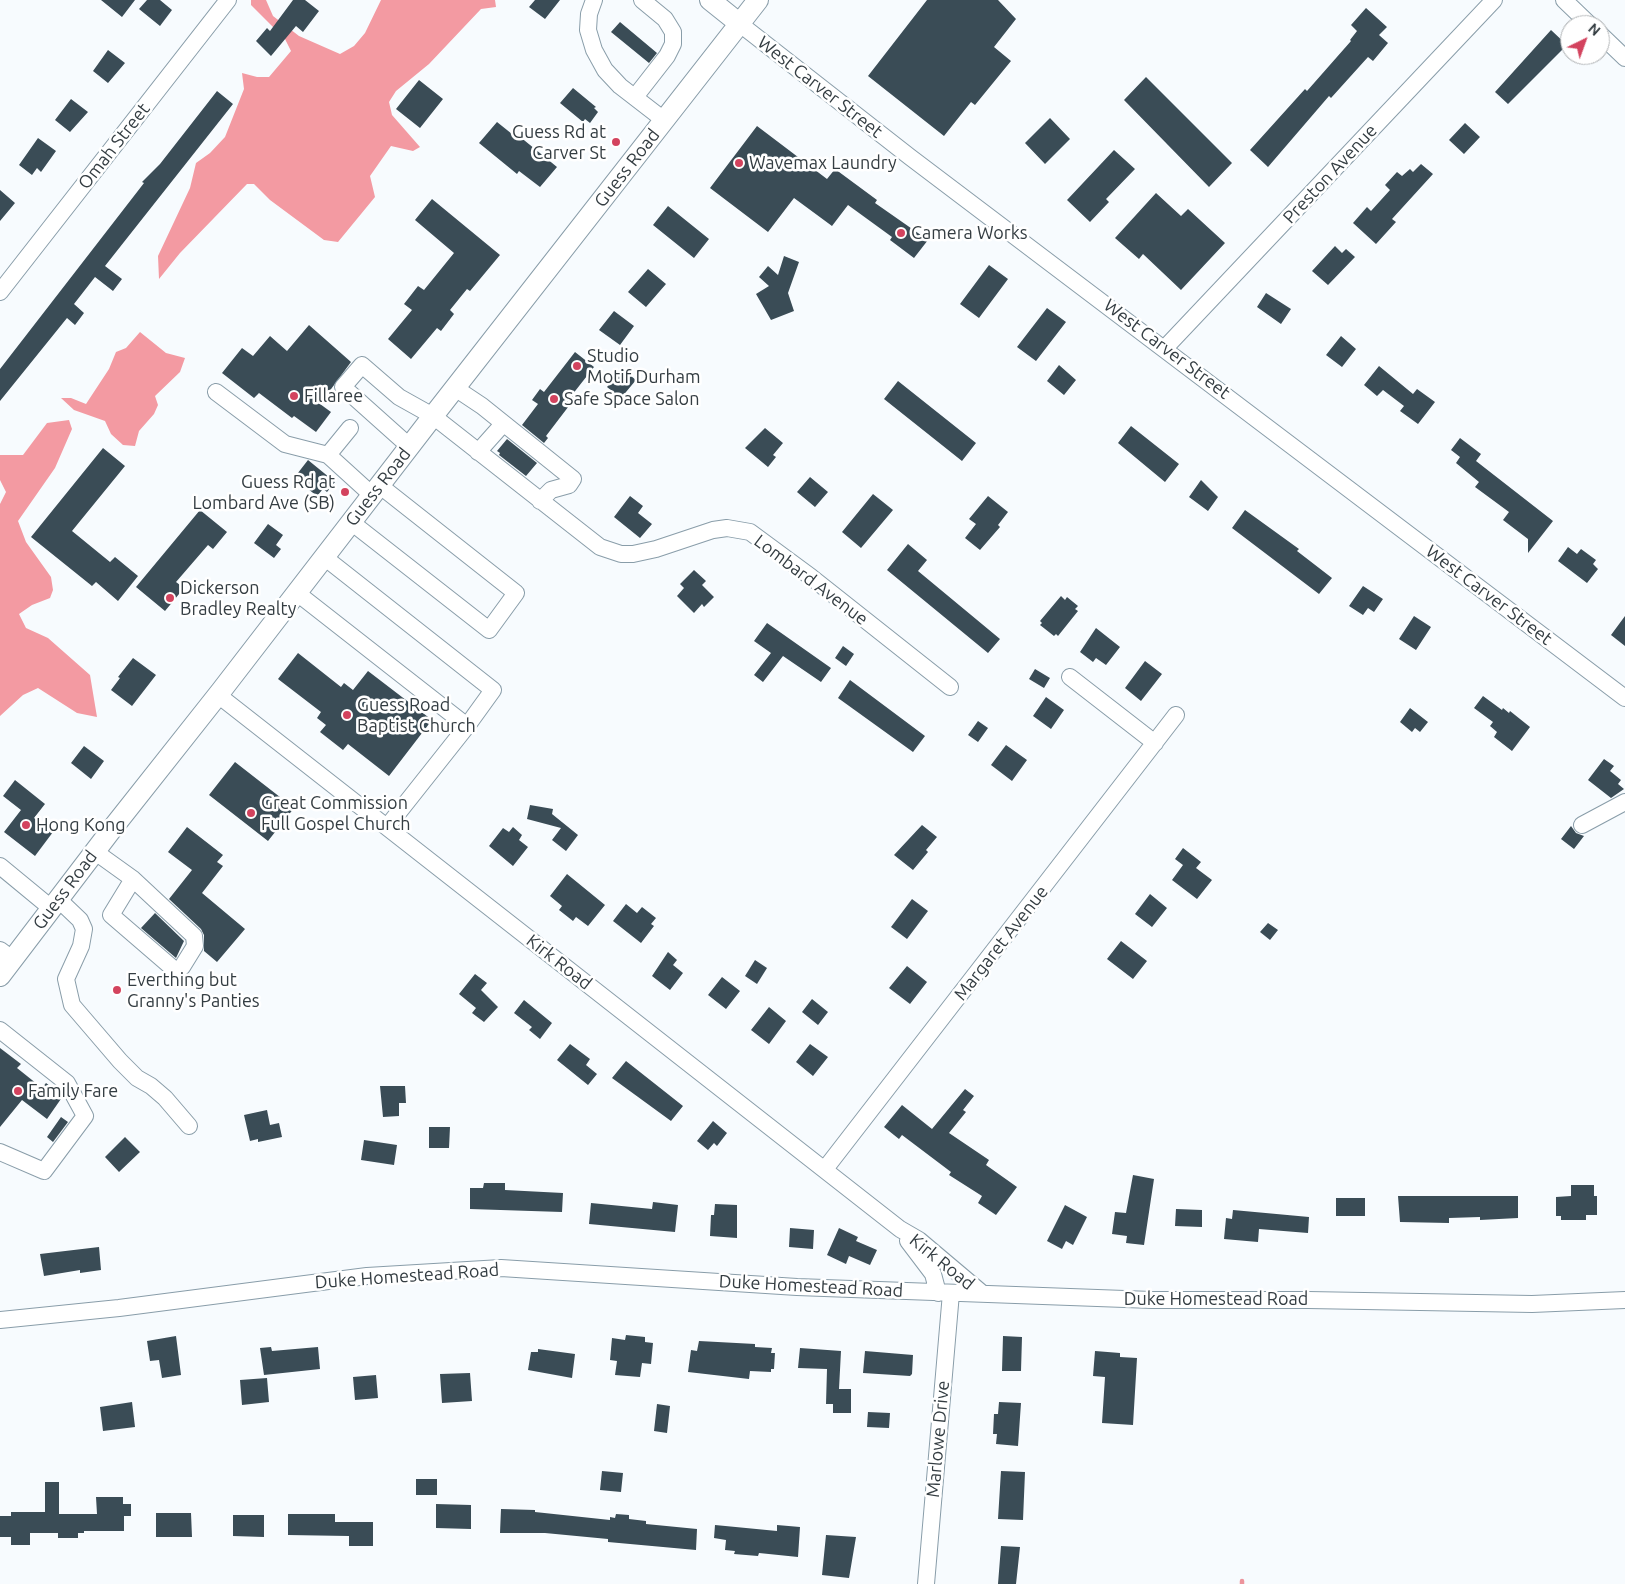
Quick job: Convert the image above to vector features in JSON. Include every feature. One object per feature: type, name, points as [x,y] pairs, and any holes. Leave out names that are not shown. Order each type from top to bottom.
[{"type":"main road","name":"West Carver Street","points":[[710,0],[740,24]]},
{"type":"main road","name":"Guess Road","points":[[0,976],[6,955],[55,904],[94,851],[218,695],[409,446],[758,0]]},
{"type":"street","name":"Omah Street","points":[[0,292],[228,0]]},
{"type":"street","points":[[634,97],[667,56],[673,44],[673,32],[665,19],[642,0]]},
{"type":"street","name":"Preston Avenue","points":[[1165,348],[1494,0]]},
{"type":"street","points":[[1564,0],[1580,15]]},
{"type":"street","points":[[592,7],[588,30],[594,50],[605,70],[634,97],[664,120]]},
{"type":"street","name":"West Carver Street","points":[[740,24],[910,157],[1165,348],[1625,698]]},
{"type":"street","points":[[1610,44],[1625,58]]},
{"type":"street","name":"Lombard Avenue","points":[[409,446],[343,387],[362,365],[399,397],[433,416],[600,547],[621,554],[644,553],[713,530],[727,528],[750,532],[811,577],[950,687]]},
{"type":"street","points":[[455,388],[573,480],[569,485],[551,490],[540,501]]},
{"type":"street","points":[[216,392],[285,444],[328,456],[516,593],[489,630],[351,522]]},
{"type":"street","points":[[478,452],[503,424]]},
{"type":"street","points":[[328,456],[350,428]]},
{"type":"street","points":[[324,557],[493,690],[387,827]]},
{"type":"street","points":[[297,593],[467,726]]},
{"type":"street","points":[[1070,678],[1155,743]]},
{"type":"street","name":"Kirk Road","points":[[218,695],[900,1229],[918,1240],[983,1294]]},
{"type":"street","name":"Margaret Avenue","points":[[825,1169],[1176,715]]},
{"type":"street","points":[[1582,825],[1625,802]]},
{"type":"street","points":[[94,851],[133,880],[194,936],[195,946],[182,967],[176,971],[112,916],[133,880]]},
{"type":"street","points":[[0,866],[80,920],[84,929],[81,946],[66,979],[72,1005],[120,1061],[137,1078],[151,1086],[165,1098],[189,1126]]},
{"type":"street","points":[[0,1030],[67,1083],[85,1116],[44,1171],[0,1152]]},
{"type":"street","name":"Kirk Road","points":[[900,1229],[945,1293]]},
{"type":"street","name":"Duke Homestead Road","points":[[0,1320],[119,1308],[367,1276],[501,1268],[797,1287],[1152,1300],[1308,1300],[1532,1304],[1625,1300]]},
{"type":"street","name":"Marlowe Drive","points":[[926,1584],[945,1293]]},
{"type":"shaded area","points":[[251,0],[266,0],[273,16],[299,36],[340,54],[354,46],[365,33],[381,0],[495,0],[496,7],[481,9],[429,64],[396,91],[389,102],[392,115],[420,147],[413,151],[391,146],[370,176],[375,197],[338,242],[324,240],[270,200],[254,184],[247,184],[180,253],[159,279],[158,256],[190,188],[196,163],[210,153],[225,137],[244,89],[242,73],[257,77],[269,77],[291,51],[285,39],[251,5]]},
{"type":"shaded area","points":[[140,332],[166,353],[185,358],[180,372],[155,396],[158,405],[154,414],[139,431],[135,446],[123,445],[111,434],[105,421],[74,410],[61,398],[71,398],[86,404],[109,369],[116,352],[126,348]]},
{"type":"shaded area","points":[[69,420],[72,429],[55,468],[18,521],[26,542],[51,577],[53,590],[50,598],[32,605],[19,614],[26,628],[48,638],[90,675],[97,717],[77,713],[38,688],[23,695],[0,716],[0,504],[6,492],[0,480],[0,455],[23,455],[47,423]]},
{"type":"building","points":[[101,0],[135,0],[122,17]]},
{"type":"building","points":[[147,0],[160,0],[172,10],[160,26],[139,9]]},
{"type":"building","points":[[293,0],[305,0],[319,11],[303,32],[296,26],[271,56],[256,41],[267,28],[270,31]]},
{"type":"building","points":[[535,0],[560,0],[545,19],[529,7]]},
{"type":"building","points":[[927,0],[998,0],[1016,19],[994,47],[1011,61],[975,105],[971,102],[944,136],[868,76]]},
{"type":"building","points":[[1366,8],[1387,27],[1379,35],[1388,43],[1373,61],[1368,57],[1331,98],[1329,96],[1268,167],[1250,150],[1305,89],[1307,91],[1351,41],[1357,31],[1351,25]]},
{"type":"building","points":[[620,22],[657,53],[649,63],[611,32]]},
{"type":"building","points":[[1551,30],[1560,38],[1560,52],[1508,104],[1495,92]]},
{"type":"building","points":[[108,50],[125,63],[108,83],[93,71]]},
{"type":"building","points":[[1146,77],[1232,163],[1209,187],[1124,100]]},
{"type":"building","points":[[419,80],[443,99],[420,128],[396,109]]},
{"type":"building","points":[[573,88],[596,107],[594,108],[598,112],[590,123],[585,119],[583,122],[560,103]]},
{"type":"building","points":[[217,91],[233,104],[105,266],[122,279],[113,291],[95,277],[74,304],[84,313],[75,325],[67,318],[0,401],[0,369],[144,183],[142,182],[160,164]]},
{"type":"building","points":[[71,99],[88,112],[70,132],[55,120]]},
{"type":"building","points":[[1050,118],[1070,139],[1045,164],[1025,143]]},
{"type":"building","points":[[497,122],[517,138],[519,136],[557,167],[540,187],[519,171],[517,174],[479,143]]},
{"type":"building","points":[[1465,123],[1480,137],[1464,154],[1449,140]]},
{"type":"building","points":[[757,126],[827,179],[835,169],[877,200],[875,203],[928,240],[914,258],[890,240],[892,237],[848,205],[832,226],[794,198],[768,232],[710,188]]},
{"type":"building","points":[[38,138],[56,151],[41,172],[37,168],[32,175],[19,165]]},
{"type":"building","points":[[1114,150],[1135,169],[1106,199],[1109,202],[1090,222],[1067,200]]},
{"type":"building","points":[[1421,164],[1433,174],[1392,219],[1396,222],[1376,244],[1353,223],[1367,207],[1371,211],[1390,190],[1385,185],[1397,172],[1402,176],[1410,169],[1413,172]]},
{"type":"building","points":[[0,190],[15,203],[0,221]]},
{"type":"building","points":[[1156,193],[1181,216],[1188,209],[1225,243],[1181,290],[1143,254],[1139,259],[1115,238]]},
{"type":"building","points":[[432,199],[500,255],[470,291],[467,289],[450,310],[454,314],[441,331],[437,328],[411,359],[388,339],[412,310],[404,304],[418,286],[424,290],[454,253],[415,220]]},
{"type":"building","points":[[668,206],[709,239],[694,258],[653,225]]},
{"type":"building","points":[[1335,246],[1342,253],[1346,249],[1355,257],[1328,285],[1312,271]]},
{"type":"building","points":[[784,256],[799,262],[788,293],[794,311],[771,320],[756,294],[769,286],[759,277],[768,266],[778,275]]},
{"type":"building","points":[[989,265],[1008,279],[979,318],[960,304]]},
{"type":"building","points":[[648,269],[666,284],[646,307],[628,292]]},
{"type":"building","points":[[1266,293],[1291,309],[1281,324],[1257,307]]},
{"type":"building","points":[[1047,308],[1066,322],[1036,361],[1017,347]]},
{"type":"building","points":[[614,311],[634,326],[620,345],[599,330]]},
{"type":"building","points":[[309,325],[351,362],[320,404],[331,412],[316,432],[294,416],[292,418],[259,393],[254,398],[222,373],[242,348],[253,356],[270,336],[287,351]]},
{"type":"building","points":[[1341,336],[1356,349],[1342,367],[1326,355]]},
{"type":"building","points":[[575,352],[594,367],[572,395],[575,398],[546,436],[548,438],[544,443],[522,425],[538,404],[532,400],[540,389],[544,392]]},
{"type":"building","points":[[1059,365],[1076,380],[1064,395],[1047,381]]},
{"type":"building","points":[[1379,366],[1413,394],[1417,389],[1435,402],[1418,424],[1400,411],[1404,406],[1383,390],[1377,396],[1364,385]]},
{"type":"building","points":[[622,369],[636,380],[621,398],[607,387]]},
{"type":"building","points":[[898,381],[976,443],[962,461],[884,399]]},
{"type":"building","points":[[1131,426],[1179,464],[1165,482],[1118,443]]},
{"type":"building","points":[[765,428],[783,443],[773,455],[776,457],[768,467],[745,448]]},
{"type":"building","points":[[1460,438],[1481,454],[1476,461],[1553,521],[1528,553],[1528,539],[1503,520],[1509,512],[1475,487],[1479,482],[1456,463],[1460,457],[1451,450]]},
{"type":"building","points":[[507,439],[537,463],[526,476],[499,455],[500,453],[497,451]]},
{"type":"building","points":[[103,448],[125,466],[72,531],[110,562],[115,557],[138,576],[118,601],[96,582],[92,586],[31,537]]},
{"type":"building","points":[[308,460],[335,482],[327,492],[323,489],[317,496],[294,478]]},
{"type":"building","points":[[810,477],[828,492],[815,507],[797,492]]},
{"type":"building","points":[[1201,480],[1218,497],[1208,511],[1189,497]]},
{"type":"building","points":[[873,494],[893,510],[861,548],[842,532]]},
{"type":"building","points":[[630,496],[643,506],[638,513],[652,524],[640,538],[614,517]]},
{"type":"building","points":[[988,496],[1008,512],[998,525],[1000,527],[980,550],[965,538],[976,524],[969,519]]},
{"type":"building","points":[[200,510],[227,532],[213,549],[208,545],[176,582],[184,588],[165,611],[136,587]]},
{"type":"building","points":[[1245,510],[1299,549],[1297,551],[1332,578],[1319,594],[1232,528]]},
{"type":"building","points":[[268,524],[283,535],[276,545],[281,549],[274,558],[254,543]]},
{"type":"building","points":[[908,544],[927,560],[918,571],[1000,639],[988,653],[887,570]]},
{"type":"building","points":[[1568,547],[1577,554],[1581,549],[1596,560],[1593,564],[1598,569],[1587,583],[1558,561]]},
{"type":"building","points":[[694,570],[706,581],[702,585],[714,597],[704,607],[702,604],[694,613],[677,596],[684,588],[680,584]]},
{"type":"building","points":[[1363,586],[1383,599],[1374,612],[1368,608],[1363,615],[1349,606]]},
{"type":"building","points":[[1061,596],[1065,600],[1067,597],[1078,606],[1075,609],[1078,611],[1058,636],[1056,634],[1054,636],[1040,625],[1042,623],[1040,621]]},
{"type":"building","points":[[1414,616],[1431,627],[1416,650],[1399,639]]},
{"type":"building","points":[[1625,616],[1625,646],[1611,635]]},
{"type":"building","points":[[767,623],[831,668],[821,682],[783,656],[763,682],[754,675],[771,653],[754,641]]},
{"type":"building","points":[[1096,628],[1120,647],[1106,665],[1096,658],[1093,662],[1080,652]]},
{"type":"building","points":[[843,646],[854,654],[846,666],[835,658]]},
{"type":"building","name":"Guess Road Baptist Church","points":[[298,653],[341,687],[344,683],[353,690],[368,671],[432,720],[389,776],[348,744],[343,750],[320,732],[326,725],[317,718],[321,712],[278,679]]},
{"type":"building","points":[[133,658],[156,675],[132,706],[111,690],[120,678],[118,677]]},
{"type":"building","points":[[1145,661],[1162,674],[1141,701],[1125,688]]},
{"type":"building","points":[[1035,669],[1050,678],[1044,688],[1029,679]]},
{"type":"building","points":[[850,680],[925,736],[913,752],[838,698]]},
{"type":"building","points":[[1483,696],[1502,710],[1503,708],[1509,713],[1510,711],[1530,727],[1512,751],[1494,737],[1497,732],[1490,726],[1493,722],[1474,708]]},
{"type":"building","points":[[1046,697],[1064,710],[1051,729],[1033,716]]},
{"type":"building","points":[[1410,708],[1428,722],[1420,732],[1415,728],[1412,732],[1400,722]]},
{"type":"building","points":[[978,721],[988,728],[978,742],[968,735]]},
{"type":"building","points":[[1006,745],[1027,760],[1012,781],[991,765]]},
{"type":"building","points":[[84,746],[104,761],[91,779],[71,763]]},
{"type":"building","points":[[1604,759],[1614,766],[1610,771],[1621,780],[1618,784],[1624,789],[1611,798],[1588,780]]},
{"type":"building","points":[[235,762],[294,808],[268,841],[209,795]]},
{"type":"building","name":"Hong Kong","points":[[15,780],[45,804],[34,818],[53,832],[35,856],[4,832],[21,810],[3,796]]},
{"type":"building","points":[[530,805],[553,809],[552,814],[578,835],[566,851],[552,840],[561,828],[527,819]]},
{"type":"building","points":[[922,825],[937,837],[926,850],[928,852],[913,870],[894,855]]},
{"type":"building","points":[[1571,826],[1576,833],[1584,836],[1574,849],[1561,839]]},
{"type":"building","points":[[187,827],[223,855],[217,862],[223,866],[202,893],[245,929],[217,962],[204,951],[204,935],[201,929],[169,899],[192,870],[168,852]]},
{"type":"building","points":[[513,827],[522,835],[519,840],[528,847],[513,866],[489,846],[503,828],[509,832]]},
{"type":"building","points":[[1183,848],[1201,862],[1196,868],[1212,880],[1197,899],[1172,880],[1183,865],[1175,859]]},
{"type":"building","points":[[567,874],[605,905],[588,926],[576,917],[573,921],[559,910],[562,906],[550,896]]},
{"type":"building","points":[[1150,894],[1167,908],[1152,927],[1135,914]]},
{"type":"building","points":[[912,899],[928,911],[907,939],[891,927]]},
{"type":"building","points":[[626,904],[637,913],[642,907],[656,918],[651,924],[654,926],[641,943],[613,921]]},
{"type":"building","points":[[155,913],[184,941],[176,958],[141,928]]},
{"type":"building","points":[[1268,923],[1278,930],[1270,940],[1260,932]]},
{"type":"building","points":[[1121,941],[1147,961],[1133,979],[1107,959]]},
{"type":"building","points":[[668,952],[677,960],[673,965],[683,973],[670,990],[652,976]]},
{"type":"building","points":[[755,960],[767,968],[757,984],[745,976]]},
{"type":"building","points":[[907,966],[927,982],[910,1004],[889,988]]},
{"type":"building","points":[[475,974],[487,983],[481,990],[498,1007],[484,1022],[472,1013],[476,1008],[459,994]]},
{"type":"building","points":[[722,977],[740,991],[726,1009],[708,995]]},
{"type":"building","points":[[812,999],[828,1012],[818,1025],[802,1012]]},
{"type":"building","points":[[524,1000],[552,1023],[540,1039],[529,1030],[532,1027],[514,1013]]},
{"type":"building","points":[[769,1007],[786,1021],[769,1044],[751,1030]]},
{"type":"building","points":[[570,1044],[590,1059],[586,1065],[597,1074],[588,1085],[557,1060]]},
{"type":"building","points":[[810,1044],[828,1057],[813,1076],[796,1062]]},
{"type":"building","points":[[0,1048],[21,1064],[17,1068],[42,1088],[46,1083],[63,1096],[47,1119],[22,1100],[0,1127]]},
{"type":"building","points":[[626,1061],[683,1106],[671,1121],[612,1078]]},
{"type":"building","points":[[380,1086],[405,1086],[406,1103],[399,1103],[399,1116],[383,1117]]},
{"type":"building","points":[[965,1089],[974,1096],[963,1110],[966,1112],[949,1133],[989,1160],[986,1165],[1017,1187],[996,1215],[978,1203],[982,1196],[949,1175],[951,1172],[902,1135],[899,1139],[884,1127],[902,1105],[932,1129]]},
{"type":"building","points":[[267,1110],[270,1125],[279,1123],[282,1137],[258,1142],[258,1139],[250,1141],[244,1115]]},
{"type":"building","points":[[61,1117],[68,1122],[53,1142],[47,1137]]},
{"type":"building","points":[[713,1121],[727,1133],[717,1146],[714,1143],[708,1150],[697,1141]]},
{"type":"building","points":[[429,1127],[450,1127],[449,1148],[429,1148]]},
{"type":"building","points":[[125,1137],[140,1152],[119,1172],[105,1157]]},
{"type":"building","points":[[364,1140],[397,1145],[394,1165],[361,1160]]},
{"type":"building","points":[[1133,1175],[1154,1179],[1144,1245],[1126,1243],[1127,1236],[1112,1234],[1115,1212],[1126,1213]]},
{"type":"building","points":[[484,1183],[505,1183],[505,1190],[563,1193],[562,1212],[470,1209],[470,1188],[483,1188]]},
{"type":"building","points":[[1571,1185],[1594,1185],[1594,1196],[1597,1196],[1597,1215],[1586,1215],[1586,1220],[1561,1220],[1561,1216],[1556,1216],[1556,1197],[1571,1196]]},
{"type":"building","points":[[1398,1196],[1518,1196],[1518,1218],[1480,1220],[1480,1217],[1449,1218],[1449,1223],[1400,1222]]},
{"type":"building","points":[[1336,1198],[1365,1198],[1365,1216],[1336,1216]]},
{"type":"building","points":[[653,1202],[678,1205],[675,1232],[589,1224],[591,1203],[652,1209]]},
{"type":"building","points":[[715,1204],[737,1205],[737,1238],[710,1236],[711,1215],[714,1215]]},
{"type":"building","points":[[1065,1205],[1087,1217],[1073,1245],[1066,1241],[1062,1249],[1047,1241]]},
{"type":"building","points":[[1176,1209],[1202,1210],[1202,1227],[1175,1226]]},
{"type":"building","points":[[1233,1210],[1309,1217],[1308,1233],[1259,1229],[1258,1242],[1224,1239],[1226,1218],[1232,1219]]},
{"type":"building","points":[[790,1228],[814,1230],[813,1249],[789,1247]]},
{"type":"building","points":[[839,1228],[858,1237],[856,1241],[877,1250],[870,1265],[849,1256],[846,1264],[827,1255]]},
{"type":"building","points":[[99,1247],[101,1270],[80,1273],[80,1270],[44,1276],[40,1254]]},
{"type":"building","points":[[626,1335],[645,1337],[645,1342],[653,1343],[651,1364],[642,1363],[640,1377],[615,1375],[617,1361],[610,1360],[612,1338],[625,1340]]},
{"type":"building","points":[[176,1336],[181,1375],[162,1378],[159,1360],[150,1361],[147,1341]]},
{"type":"building","points":[[1003,1336],[1022,1337],[1021,1371],[1002,1371]]},
{"type":"building","points":[[699,1341],[755,1344],[755,1347],[772,1348],[771,1353],[775,1353],[774,1369],[771,1369],[771,1372],[750,1371],[749,1379],[688,1372],[691,1350],[697,1351]]},
{"type":"building","points":[[271,1347],[272,1351],[318,1347],[320,1369],[264,1375],[260,1348]]},
{"type":"building","points":[[800,1348],[841,1351],[839,1389],[851,1389],[851,1413],[833,1413],[833,1404],[826,1404],[827,1369],[798,1368]]},
{"type":"building","points":[[538,1349],[575,1354],[572,1378],[528,1370],[531,1352],[538,1352]]},
{"type":"building","points":[[865,1351],[913,1355],[912,1374],[910,1376],[863,1373]]},
{"type":"building","points":[[1095,1351],[1120,1353],[1120,1357],[1137,1358],[1133,1425],[1102,1423],[1105,1377],[1093,1376]]},
{"type":"building","points":[[470,1373],[472,1401],[442,1403],[440,1374]]},
{"type":"building","points":[[376,1375],[378,1398],[355,1400],[353,1377]]},
{"type":"building","points":[[267,1378],[269,1402],[242,1405],[240,1380]]},
{"type":"building","points":[[132,1402],[135,1427],[103,1431],[100,1407]]},
{"type":"building","points":[[999,1402],[1021,1403],[1018,1446],[996,1444],[997,1434],[993,1434],[994,1414],[998,1414]]},
{"type":"building","points":[[657,1404],[670,1406],[667,1433],[654,1431]]},
{"type":"building","points":[[868,1412],[890,1413],[889,1428],[867,1427]]},
{"type":"building","points":[[602,1471],[623,1473],[621,1492],[600,1490]]},
{"type":"building","points":[[1001,1471],[1025,1472],[1023,1520],[998,1519]]},
{"type":"building","points":[[416,1479],[437,1479],[437,1495],[416,1495]]},
{"type":"building","points":[[45,1482],[59,1482],[59,1514],[97,1514],[96,1497],[123,1497],[123,1504],[131,1504],[131,1516],[124,1516],[124,1531],[84,1531],[84,1533],[78,1533],[78,1538],[58,1538],[58,1533],[30,1533],[30,1545],[11,1545],[11,1537],[0,1537],[0,1516],[11,1516],[11,1512],[45,1512]]},
{"type":"building","points":[[436,1504],[471,1505],[471,1529],[436,1528]]},
{"type":"building","points":[[501,1509],[535,1510],[535,1512],[610,1520],[610,1517],[615,1518],[616,1514],[629,1515],[629,1519],[646,1521],[646,1524],[697,1529],[696,1550],[608,1542],[608,1539],[545,1533],[500,1533]]},
{"type":"building","points":[[156,1513],[191,1513],[192,1537],[156,1537]]},
{"type":"building","points":[[288,1514],[335,1514],[335,1522],[373,1522],[373,1546],[349,1546],[349,1536],[288,1535]]},
{"type":"building","points":[[233,1515],[264,1515],[264,1537],[233,1536]]},
{"type":"building","points":[[715,1525],[777,1531],[777,1525],[800,1527],[798,1557],[759,1553],[758,1556],[734,1554],[735,1551],[725,1550],[726,1540],[714,1538]]},
{"type":"building","points":[[826,1535],[856,1537],[849,1578],[822,1575]]},
{"type":"building","points":[[1001,1546],[1020,1547],[1016,1584],[998,1584]]},
{"type":"place","name":"Guess Rd at Carver St","points":[[616,142]]},
{"type":"place","name":"Wavemax Laundry","points":[[739,163]]},
{"type":"place","name":"Camera Works","points":[[901,233]]},
{"type":"place","name":"Studio Motif Durham","points":[[577,366]]},
{"type":"place","name":"Fillaree","points":[[294,396]]},
{"type":"place","name":"Safe Space Salon","points":[[554,399]]},
{"type":"place","name":"Guess Rd at Lombard Ave (SB)","points":[[345,492]]},
{"type":"place","name":"Dickerson Bradley Realty","points":[[170,598]]},
{"type":"place","name":"Guess Road Baptist Church","points":[[347,715]]},
{"type":"place","name":"Great Commission Full Gospel Church","points":[[251,813]]},
{"type":"place","name":"Hong Kong","points":[[26,825]]},
{"type":"place","name":"Everthing but Granny's Panties","points":[[117,990]]},
{"type":"place","name":"Family Fare","points":[[18,1091]]}]
